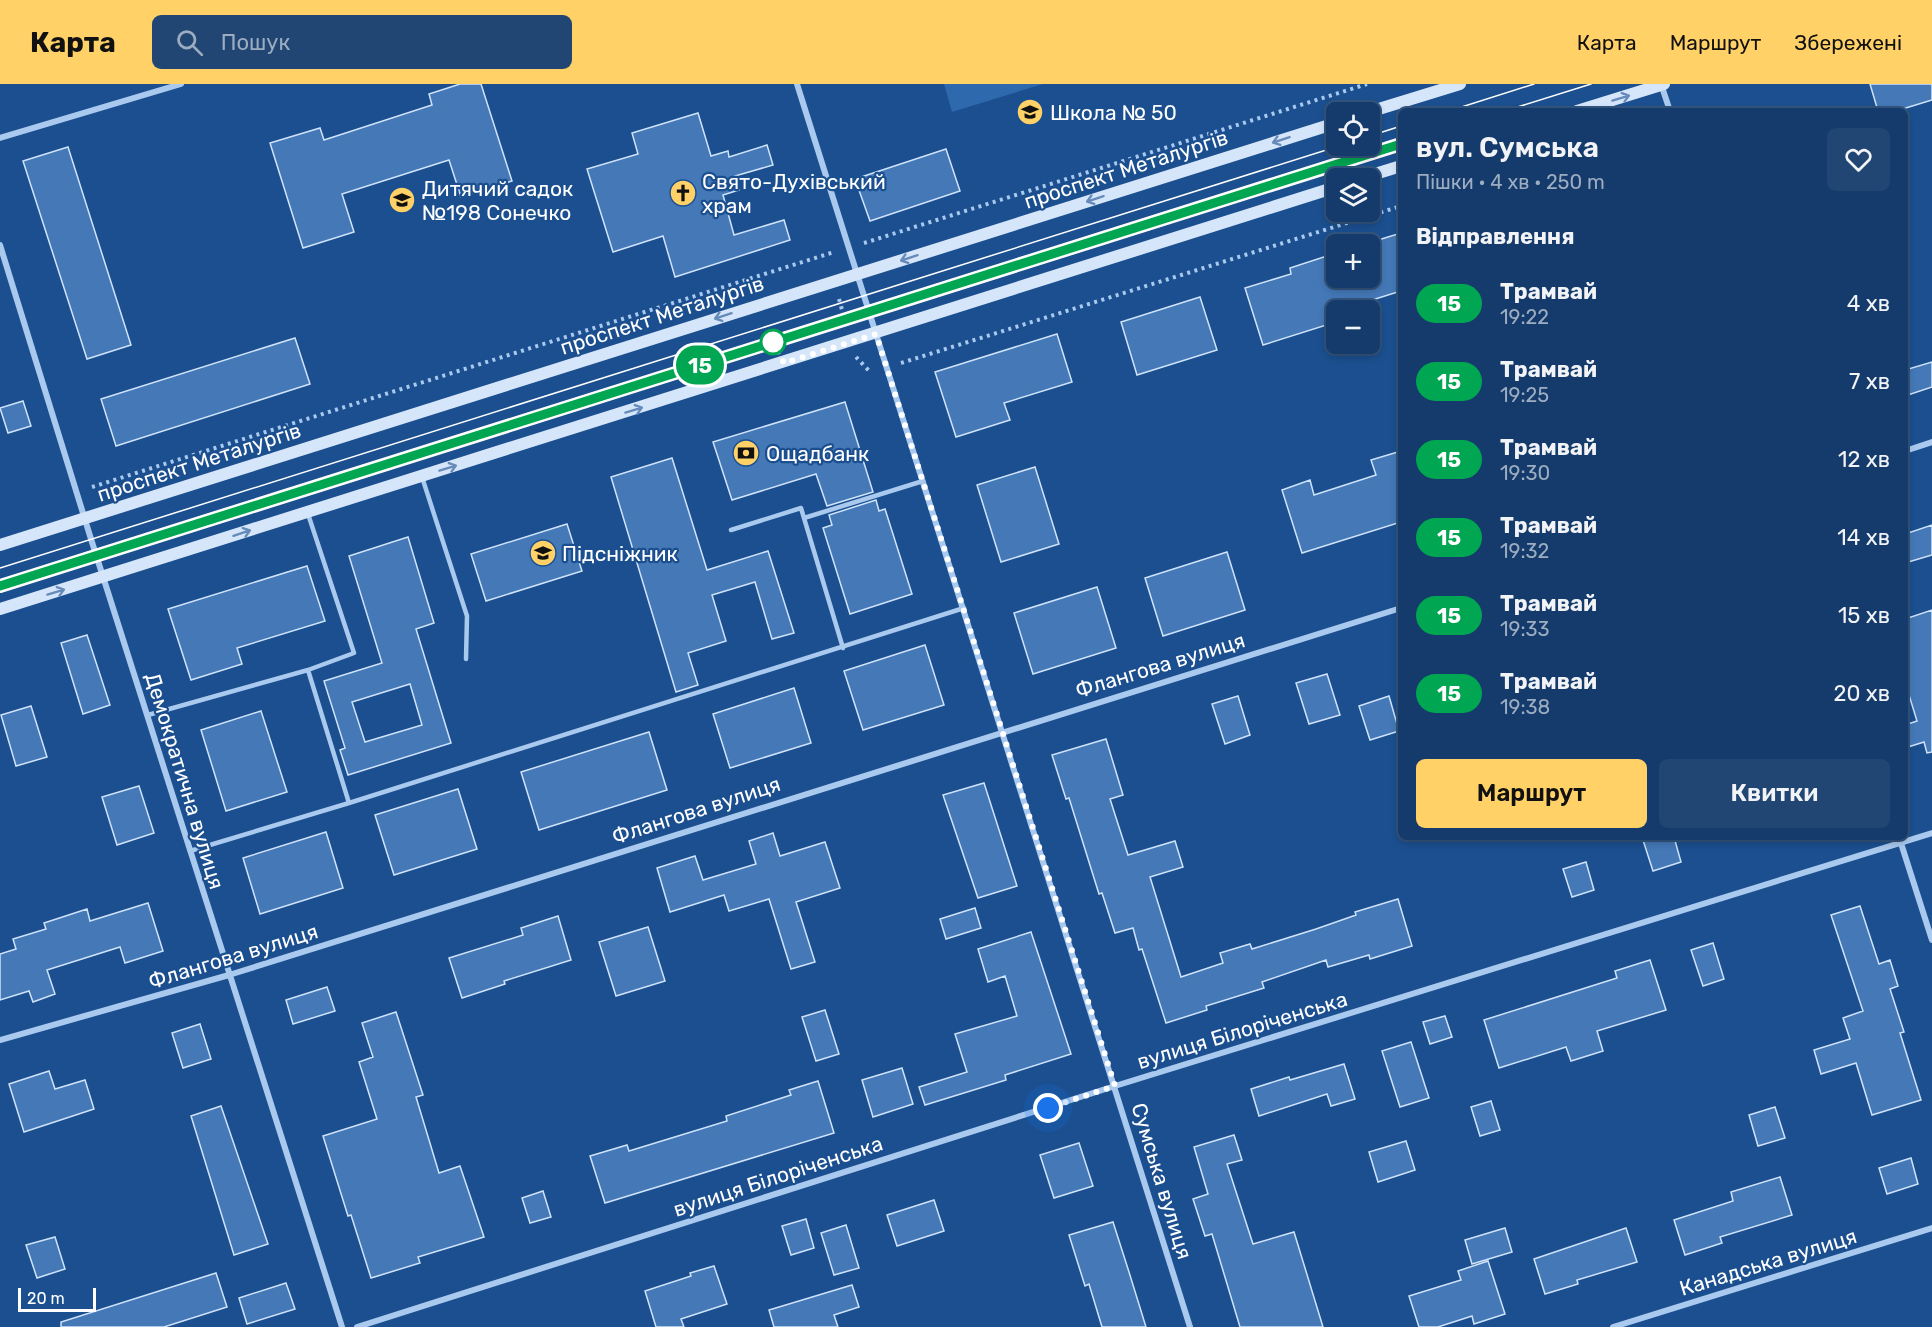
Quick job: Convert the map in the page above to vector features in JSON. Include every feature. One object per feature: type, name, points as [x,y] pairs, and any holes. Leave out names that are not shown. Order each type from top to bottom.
[{"type":"main road","points":[[1380,109],[1460,84]]},
{"type":"main road","points":[[1586,108],[1662,84]]},
{"type":"main road","name":"проспект Металургів","points":[[0,545],[1326,126]]},
{"type":"main road","points":[[1380,172],[1398,167]]},
{"type":"main road","points":[[0,609],[1326,190]]},
{"type":"street","points":[[0,138],[181,84]]},
{"type":"street","name":"Сумська вулиця","points":[[797,84],[1190,1327]]},
{"type":"street","points":[[1662,84],[1669,108]]},
{"type":"street","name":"Демократична вулиця","points":[[0,245],[84,518],[342,1327]]},
{"type":"street","points":[[1908,450],[1932,442]]},
{"type":"street","name":"Флангова вулиця","points":[[0,1040],[230,975],[1001,731],[1398,609]]},
{"type":"street","name":"вулиця Білоріченська","points":[[1908,838],[1932,833]]},
{"type":"street","points":[[1900,840],[1932,940]]},
{"type":"street","name":"вулиця Білоріченська","points":[[357,1327],[1900,840]]},
{"type":"street","name":"Канадська вулиця","points":[[1613,1327],[1932,1228]]},
{"type":"lane","points":[[422,477],[467,616],[466,659]]},
{"type":"lane","points":[[804,518],[923,481]]},
{"type":"lane","points":[[731,530],[801,508],[843,648]]},
{"type":"lane","points":[[148,715],[308,670],[354,653],[307,513]]},
{"type":"lane","points":[[190,851],[843,648],[964,608]]},
{"type":"lane","points":[[308,670],[349,803]]},
{"type":"path","points":[[76,492],[1367,84]]},
{"type":"path","points":[[887,368],[1398,207]]},
{"type":"shaded area","points":[[944,84],[1043,84],[952,112]]},
{"type":"building","points":[[460,84],[481,84],[512,181],[461,197],[449,160],[342,194],[354,232],[303,248],[270,143],[320,128],[324,140],[432,105],[429,94]]},
{"type":"building","points":[[1870,84],[1932,84],[1932,100],[1906,108],[1877,108]]},
{"type":"building","name":"Свято-Духівський храм","points":[[698,113],[711,156],[728,151],[729,157],[767,145],[773,165],[735,176],[739,190],[723,195],[734,235],[784,220],[790,240],[675,277],[663,236],[613,252],[587,169],[638,154],[632,133]]},
{"type":"building","points":[[68,147],[131,345],[87,359],[23,161]]},
{"type":"building","points":[[946,149],[960,191],[870,221],[855,179]]},
{"type":"building","points":[[1398,234],[1398,292],[1372,300],[1326,300],[1326,325],[1263,345],[1245,288],[1291,274],[1290,268],[1326,256],[1326,288],[1380,288],[1380,239]]},
{"type":"building","points":[[1200,297],[1217,350],[1137,375],[1121,322]]},
{"type":"building","points":[[1057,334],[1072,382],[1004,403],[1010,420],[956,437],[935,372]]},
{"type":"building","points":[[295,338],[310,384],[116,446],[101,399]]},
{"type":"building","points":[[1932,362],[1932,387],[1908,395],[1908,369]]},
{"type":"building","points":[[23,401],[31,426],[8,433],[0,408]]},
{"type":"building","points":[[845,402],[873,492],[827,506],[816,474],[732,500],[713,442]]},
{"type":"building","points":[[1398,452],[1398,523],[1302,553],[1282,490],[1310,480],[1314,495],[1376,475],[1371,460]]},
{"type":"building","points":[[672,458],[707,570],[768,551],[794,633],[772,639],[755,582],[712,595],[726,641],[688,653],[698,685],[676,692],[611,477]]},
{"type":"building","points":[[1035,467],[1059,544],[1001,562],[977,485]]},
{"type":"building","points":[[876,500],[879,511],[885,509],[912,594],[850,614],[823,528],[832,525],[829,515]]},
{"type":"building","points":[[567,524],[582,571],[486,601],[471,554]]},
{"type":"building","points":[[1932,525],[1932,555],[1908,562],[1908,533]]},
{"type":"building","points":[[408,537],[434,623],[416,629],[451,743],[348,775],[340,750],[345,748],[324,681],[382,663],[349,556]],"holes":[[[410,684],[422,725],[365,742],[352,702]]]},
{"type":"building","points":[[1227,552],[1245,610],[1163,636],[1145,578]]},
{"type":"building","points":[[307,566],[325,621],[237,648],[242,664],[191,680],[168,609]]},
{"type":"building","points":[[1097,587],[1116,648],[1033,674],[1014,613]]},
{"type":"building","points":[[1932,610],[1932,752],[1927,753],[1924,742],[1908,747],[1908,724],[1917,721],[1908,692],[1908,618]]},
{"type":"building","points":[[87,635],[110,705],[83,714],[61,643]]},
{"type":"building","points":[[925,645],[944,705],[863,730],[844,671]]},
{"type":"building","points":[[1327,674],[1340,715],[1309,724],[1296,683]]},
{"type":"building","points":[[794,688],[811,743],[730,768],[713,714]]},
{"type":"building","points":[[1238,696],[1250,735],[1225,744],[1212,704]]},
{"type":"building","points":[[1389,696],[1398,731],[1370,740],[1359,706]]},
{"type":"building","points":[[31,706],[47,757],[16,766],[1,715]]},
{"type":"building","points":[[261,711],[287,792],[226,811],[201,730]]},
{"type":"building","points":[[649,732],[667,790],[539,830],[521,772]]},
{"type":"building","points":[[1106,739],[1123,795],[1110,799],[1128,855],[1175,841],[1183,867],[1150,877],[1181,977],[1223,963],[1220,953],[1250,944],[1252,949],[1316,929],[1356,915],[1355,912],[1398,899],[1412,946],[1370,959],[1369,955],[1328,967],[1326,960],[1262,982],[1264,988],[1206,1006],[1207,1010],[1166,1023],[1133,928],[1115,933],[1102,893],[1099,894],[1069,798],[1066,799],[1052,755]]},
{"type":"building","points":[[984,783],[1017,886],[978,898],[943,795]]},
{"type":"building","points":[[139,786],[154,833],[117,845],[102,797]]},
{"type":"building","points":[[458,789],[477,849],[394,875],[375,815]]},
{"type":"building","points":[[326,832],[343,888],[260,914],[243,858]]},
{"type":"building","points":[[773,833],[780,856],[825,842],[840,888],[796,902],[815,962],[791,969],[769,899],[729,911],[724,895],[670,912],[657,868],[695,856],[703,880],[756,864],[749,841]]},
{"type":"building","points":[[1643,840],[1675,840],[1681,862],[1653,871]]},
{"type":"building","points":[[1586,862],[1594,890],[1572,897],[1563,869]]},
{"type":"building","points":[[148,903],[163,951],[125,963],[120,947],[47,970],[55,994],[33,1002],[29,991],[0,1000],[0,954],[16,949],[13,939],[46,929],[44,923],[87,909],[90,921]]},
{"type":"building","points":[[1860,906],[1879,964],[1890,960],[1898,986],[1890,989],[1904,1032],[1900,1033],[1921,1100],[1872,1115],[1856,1063],[1821,1074],[1814,1050],[1850,1039],[1843,1018],[1863,1011],[1831,915]]},
{"type":"building","points":[[975,908],[981,928],[946,939],[940,919]]},
{"type":"building","points":[[558,916],[571,960],[504,981],[505,984],[462,998],[449,958],[523,935],[521,928]]},
{"type":"building","points":[[648,927],[665,981],[616,996],[599,942]]},
{"type":"building","points":[[1031,932],[1071,1054],[1005,1075],[1006,1080],[925,1105],[919,1087],[967,1072],[955,1034],[1017,1016],[1005,976],[988,982],[978,949]]},
{"type":"building","points":[[1713,943],[1724,979],[1703,986],[1691,950]]},
{"type":"building","points":[[1650,960],[1666,1010],[1597,1031],[1603,1051],[1571,1061],[1566,1047],[1499,1068],[1484,1020],[1617,978],[1615,971]]},
{"type":"building","points":[[327,987],[335,1011],[293,1024],[286,1000]]},
{"type":"building","points":[[825,1010],[839,1054],[816,1061],[802,1017]]},
{"type":"building","points":[[396,1012],[423,1095],[416,1097],[439,1173],[460,1166],[484,1237],[418,1257],[420,1263],[371,1278],[351,1215],[348,1216],[323,1136],[377,1119],[359,1062],[373,1057],[362,1023]]},
{"type":"building","points":[[1445,1016],[1452,1037],[1430,1044],[1423,1022]]},
{"type":"building","points":[[200,1024],[211,1059],[183,1068],[172,1033]]},
{"type":"building","points":[[1411,1042],[1429,1098],[1400,1107],[1382,1051]]},
{"type":"building","points":[[1344,1064],[1355,1099],[1331,1106],[1327,1094],[1259,1116],[1251,1089]]},
{"type":"building","points":[[902,1068],[913,1104],[873,1117],[862,1080]]},
{"type":"building","points":[[49,1071],[55,1089],[85,1080],[94,1109],[24,1132],[9,1084]]},
{"type":"building","points":[[818,1081],[834,1133],[605,1203],[590,1156],[627,1145],[629,1151],[727,1121],[726,1116],[791,1095],[789,1090]]},
{"type":"building","points":[[1491,1101],[1500,1130],[1480,1136],[1471,1107]]},
{"type":"building","points":[[221,1106],[268,1244],[234,1255],[191,1116]]},
{"type":"building","points":[[1775,1107],[1785,1138],[1758,1146],[1749,1115]]},
{"type":"building","points":[[1234,1135],[1242,1160],[1227,1164],[1253,1244],[1294,1232],[1323,1327],[1240,1327],[1212,1234],[1205,1236],[1193,1199],[1208,1194],[1194,1147]]},
{"type":"building","points":[[1406,1141],[1415,1170],[1378,1182],[1369,1152]]},
{"type":"building","points":[[1079,1143],[1093,1186],[1054,1198],[1040,1155]]},
{"type":"building","points":[[1911,1158],[1918,1184],[1887,1194],[1879,1168]]},
{"type":"building","points":[[1780,1177],[1792,1215],[1720,1237],[1722,1243],[1685,1255],[1674,1220],[1733,1201],[1731,1192]]},
{"type":"building","points":[[543,1191],[551,1217],[530,1223],[522,1198]]},
{"type":"building","points":[[934,1200],[944,1231],[897,1246],[887,1215]]},
{"type":"building","points":[[806,1219],[814,1248],[791,1255],[782,1226]]},
{"type":"building","points":[[1113,1222],[1146,1327],[1102,1327],[1089,1284],[1085,1286],[1069,1235]]},
{"type":"building","points":[[846,1225],[859,1268],[834,1275],[821,1233]]},
{"type":"building","points":[[1505,1228],[1512,1252],[1472,1264],[1465,1240]]},
{"type":"building","points":[[1626,1228],[1637,1262],[1577,1280],[1578,1284],[1545,1294],[1534,1259]]},
{"type":"building","points":[[55,1237],[65,1269],[37,1278],[26,1245]]},
{"type":"building","points":[[1488,1261],[1505,1314],[1474,1324],[1472,1316],[1438,1327],[1419,1327],[1409,1296],[1461,1280],[1458,1271]]},
{"type":"building","points":[[714,1266],[727,1304],[681,1319],[684,1327],[656,1327],[645,1291]]},
{"type":"building","points":[[216,1273],[227,1307],[164,1327],[61,1327],[61,1322]]},
{"type":"building","points":[[286,1283],[295,1309],[247,1324],[239,1298]]},
{"type":"building","points":[[852,1285],[859,1307],[834,1315],[838,1327],[774,1327],[769,1310]]},
{"type":"tram line","points":[[1458,108],[1534,84]]},
{"type":"tram line","points":[[1515,108],[1591,84]]},
{"type":"tram line","points":[[1380,133],[1398,127]]},
{"type":"tram line","points":[[0,586],[1398,145]]},
{"type":"tram line","name":"15","points":[[0,586],[1398,145]]},
{"type":"tram line","points":[[0,568],[1326,150]]},
{"type":"place","name":"Школа № 50","points":[[1030,112]]},
{"type":"place","name":"Свято-Духівський храм","points":[[683,193]]},
{"type":"place","name":"Дитячий садок №198 Сонечко","points":[[402,200]]},
{"type":"place","name":"Ощадбанк","points":[[746,453]]},
{"type":"place","name":"Підсніжник","points":[[543,553]]},
{"type":"route","points":[[773,342],[784,363],[876,334],[1115,1086],[1048,1108]]}]
